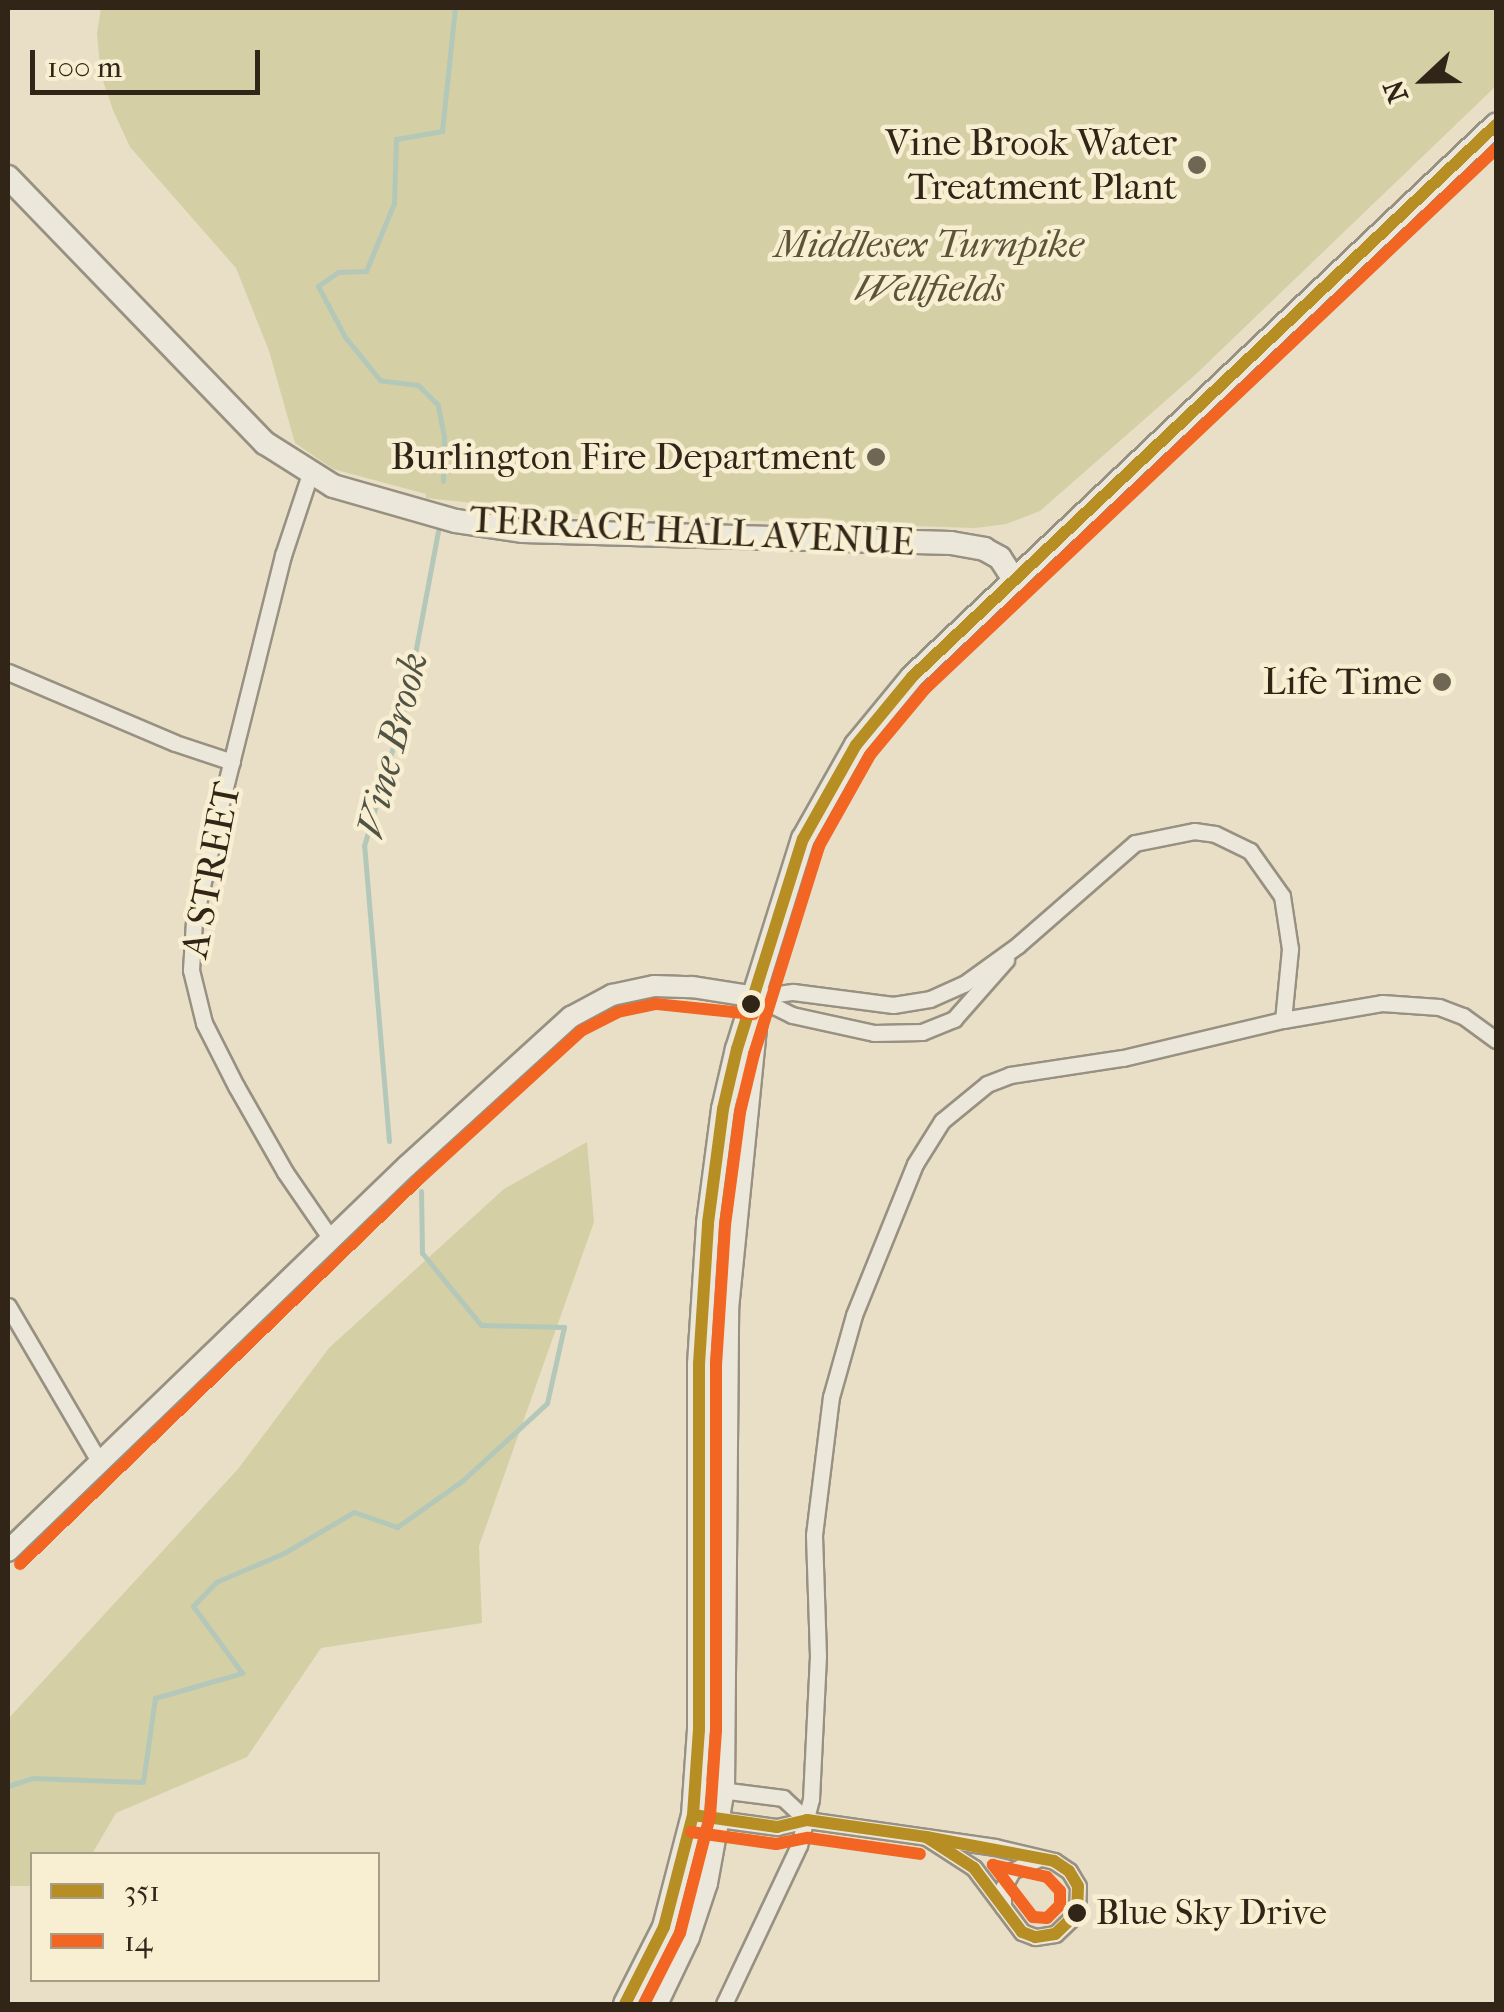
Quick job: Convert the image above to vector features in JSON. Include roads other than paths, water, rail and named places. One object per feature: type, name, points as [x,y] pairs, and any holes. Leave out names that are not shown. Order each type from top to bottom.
[{"type":"main road","points":[[624,2004],[664,1927],[693,1815],[697,1786],[703,1279],[724,1109],[791,867],[844,764],[892,697],[1013,578],[1496,125]]},
{"type":"main road","name":"TERRACE HALL AVENUE","points":[[8,178],[236,416],[265,443],[333,486],[422,512],[523,531],[951,543],[984,549],[1000,558],[1013,578]]},
{"type":"main road","points":[[656,2004],[697,1911],[720,1819],[723,1790],[727,1308],[750,1113],[756,998]]},
{"type":"street","name":"A STREET","points":[[310,474],[283,555],[194,921],[193,991],[204,1023],[236,1086],[285,1172],[331,1239]]},
{"type":"street","points":[[8,672],[175,743],[232,762]]},
{"type":"street","points":[[756,998],[781,992],[871,1005],[911,1003],[964,984],[1018,945],[1135,844],[1173,832],[1216,834],[1250,851],[1282,896],[1290,949],[1283,1020]]},
{"type":"street","points":[[8,1551],[331,1239],[550,1034],[592,1004],[654,986],[692,987],[756,998],[792,1015],[874,1033],[922,1032],[954,1019],[1018,945]]},
{"type":"street","points":[[724,2004],[807,1820],[814,1774],[818,1656],[814,1535],[822,1442],[854,1315],[926,1141],[964,1100],[1010,1074],[1123,1058],[1283,1020],[1382,1003],[1410,1003],[1463,1016],[1496,1040]]},
{"type":"street","points":[[8,1306],[100,1462]]},
{"type":"street","points":[[697,1786],[783,1798],[807,1820]]},
{"type":"street","points":[[693,1815],[777,1827],[807,1820],[926,1836],[1054,1861],[1069,1871],[1078,1886],[1080,1903],[1072,1921],[1055,1934],[1035,1937],[1022,1932],[974,1868],[926,1836]]},
{"type":"street","points":[[1006,1915],[1002,1895],[1012,1871],[1033,1860],[1054,1861]]},
{"type":"waterway","name":"Vine Brook","points":[[443,481],[444,437],[438,405],[418,385],[380,380],[345,337],[318,286],[338,272],[366,271],[394,203],[396,139],[442,131],[455,8]]},
{"type":"waterway","name":"Vine Brook","points":[[389,1141],[364,846],[406,702],[438,531]]},
{"type":"waterway","name":"Vine Brook","points":[[8,1786],[33,1778],[143,1782],[155,1698],[242,1673],[193,1606],[216,1582],[284,1553],[354,1512],[397,1527],[462,1481],[547,1403],[564,1327],[481,1325],[422,1253],[421,1191]]},
{"type":"place","name":"Vine Brook Water Treatment Plant","points":[[1197,165]]},
{"type":"place","name":"Burlington Fire Department","points":[[876,457]]},
{"type":"place","name":"Life Time","points":[[1442,682]]},
{"type":"place","name":"Blue Sky Drive","points":[[1077,1913]]},
{"type":"park label","name":"Middlesex Turnpike Wellfields","points":[[929,267]]}]
